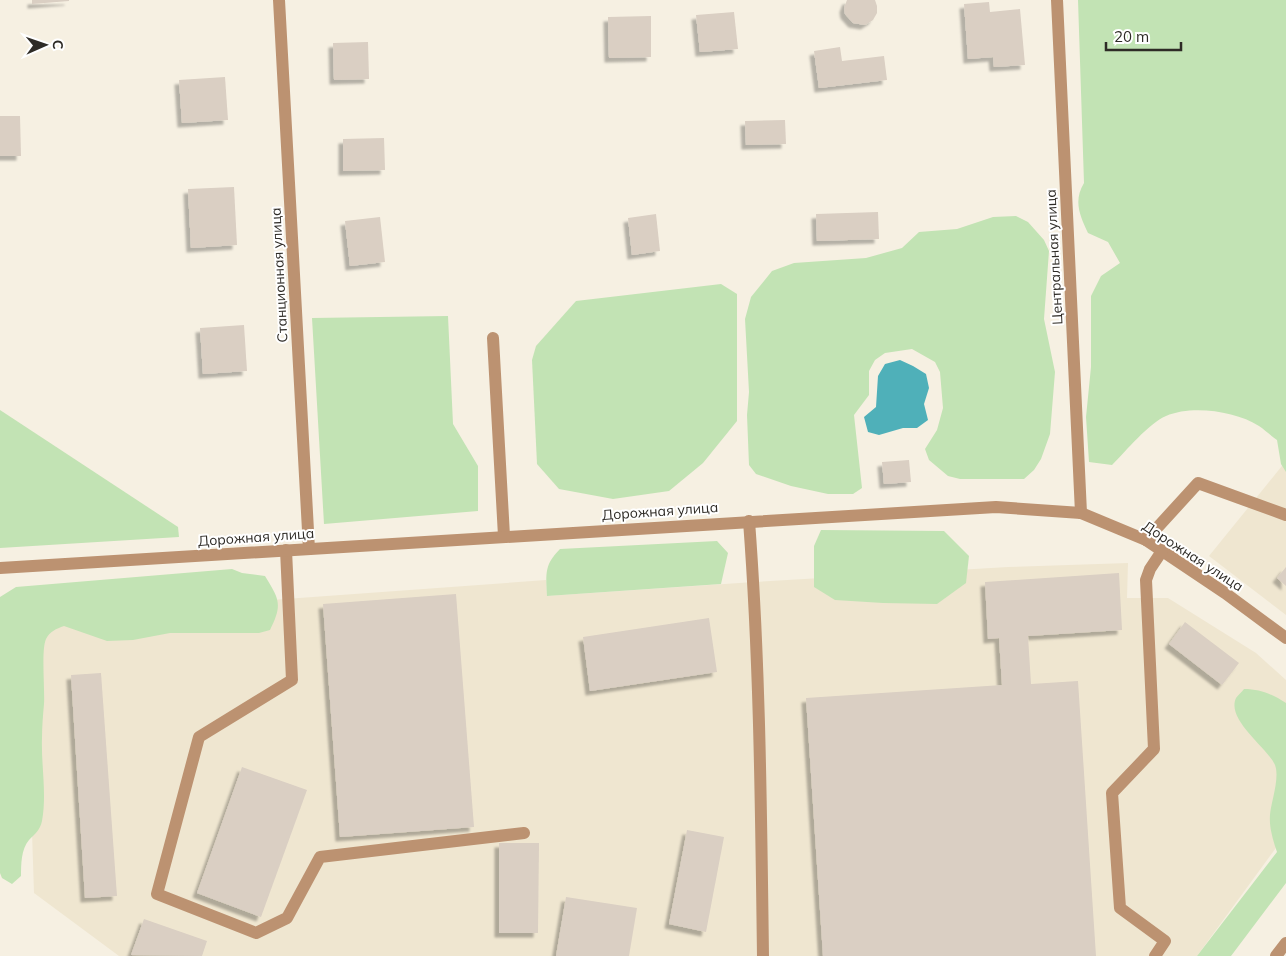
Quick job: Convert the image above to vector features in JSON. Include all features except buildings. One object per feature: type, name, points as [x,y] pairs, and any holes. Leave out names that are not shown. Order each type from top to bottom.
[{"type":"street","name":"Станционная улица","points":[[279,0],[309,548]]},
{"type":"street","name":"Центральная улица","points":[[1057,0],[1081,513]]},
{"type":"street","points":[[493,338],[504,536]]},
{"type":"street","points":[[1146,540],[1198,483],[1286,515]]},
{"type":"street","name":"Дорожная улица","points":[[0,568],[996,507],[1081,513],[1146,540],[1225,593],[1286,638]]},
{"type":"street","points":[[749,521],[754,582],[761,761],[762,956]]},
{"type":"street","points":[[286,550],[292,680],[199,737],[157,894],[256,932],[287,918],[320,857],[524,833]]},
{"type":"street","points":[[1155,956],[1165,941],[1120,908],[1112,793],[1154,749],[1146,580],[1150,569],[1162,551]]},
{"type":"street","points":[[1276,956],[1286,943]]},
{"type":"shaded area","points":[[1286,461],[1286,615],[1209,556]]},
{"type":"shaded area","points":[[1128,563],[1127,598],[1168,598],[1256,653],[1286,680],[1286,834],[1197,956],[119,956],[34,893],[25,618],[546,580],[547,596],[1008,567]]},
{"type":"green space","points":[[1078,0],[1286,0],[1286,472],[1281,464],[1277,440],[1261,428],[1249,421],[1226,413],[1201,410],[1176,413],[1159,420],[1145,431],[1112,465],[1089,462],[1086,417],[1091,367],[1091,296],[1101,276],[1120,263],[1108,242],[1088,233],[1082,221],[1078,202],[1084,183]]},
{"type":"green space","points":[[1016,216],[1028,222],[1044,240],[1049,251],[1044,319],[1055,372],[1050,434],[1041,459],[1034,470],[1024,479],[960,479],[948,476],[929,460],[925,449],[937,430],[943,408],[940,372],[935,362],[912,349],[885,353],[875,360],[869,371],[869,395],[854,415],[862,488],[853,494],[828,494],[791,486],[756,474],[749,465],[747,415],[749,392],[745,319],[751,297],[772,271],[794,263],[866,258],[902,248],[919,232],[957,229],[993,217]]},
{"type":"green space","points":[[721,284],[737,294],[737,421],[703,463],[669,491],[613,499],[559,489],[537,464],[532,360],[536,346],[576,301]]},
{"type":"green space","points":[[448,316],[453,424],[478,466],[478,511],[324,524],[312,318]]},
{"type":"green space","points":[[0,410],[178,527],[179,537],[0,548]]},
{"type":"green space","points":[[821,530],[944,531],[969,556],[966,583],[937,604],[835,600],[814,587],[814,546]]},
{"type":"green space","points":[[717,541],[728,553],[721,584],[547,596],[547,570],[551,560],[560,549]]},
{"type":"green space","points":[[232,569],[242,573],[265,576],[274,590],[278,608],[270,630],[259,633],[170,633],[133,640],[107,641],[64,626],[49,634],[46,639],[43,660],[42,748],[44,800],[42,821],[39,829],[24,848],[21,876],[12,884],[2,878],[0,873],[0,597],[16,587]]},
{"type":"green space","points":[[1244,689],[1266,693],[1286,703],[1286,883],[1231,956],[1197,956],[1277,852],[1270,820],[1276,783],[1275,765],[1237,715],[1234,706],[1236,698]]},
{"type":"water","points":[[900,360],[926,374],[929,388],[924,404],[928,420],[917,428],[903,428],[879,435],[868,432],[864,417],[876,407],[878,376],[885,364]]}]
